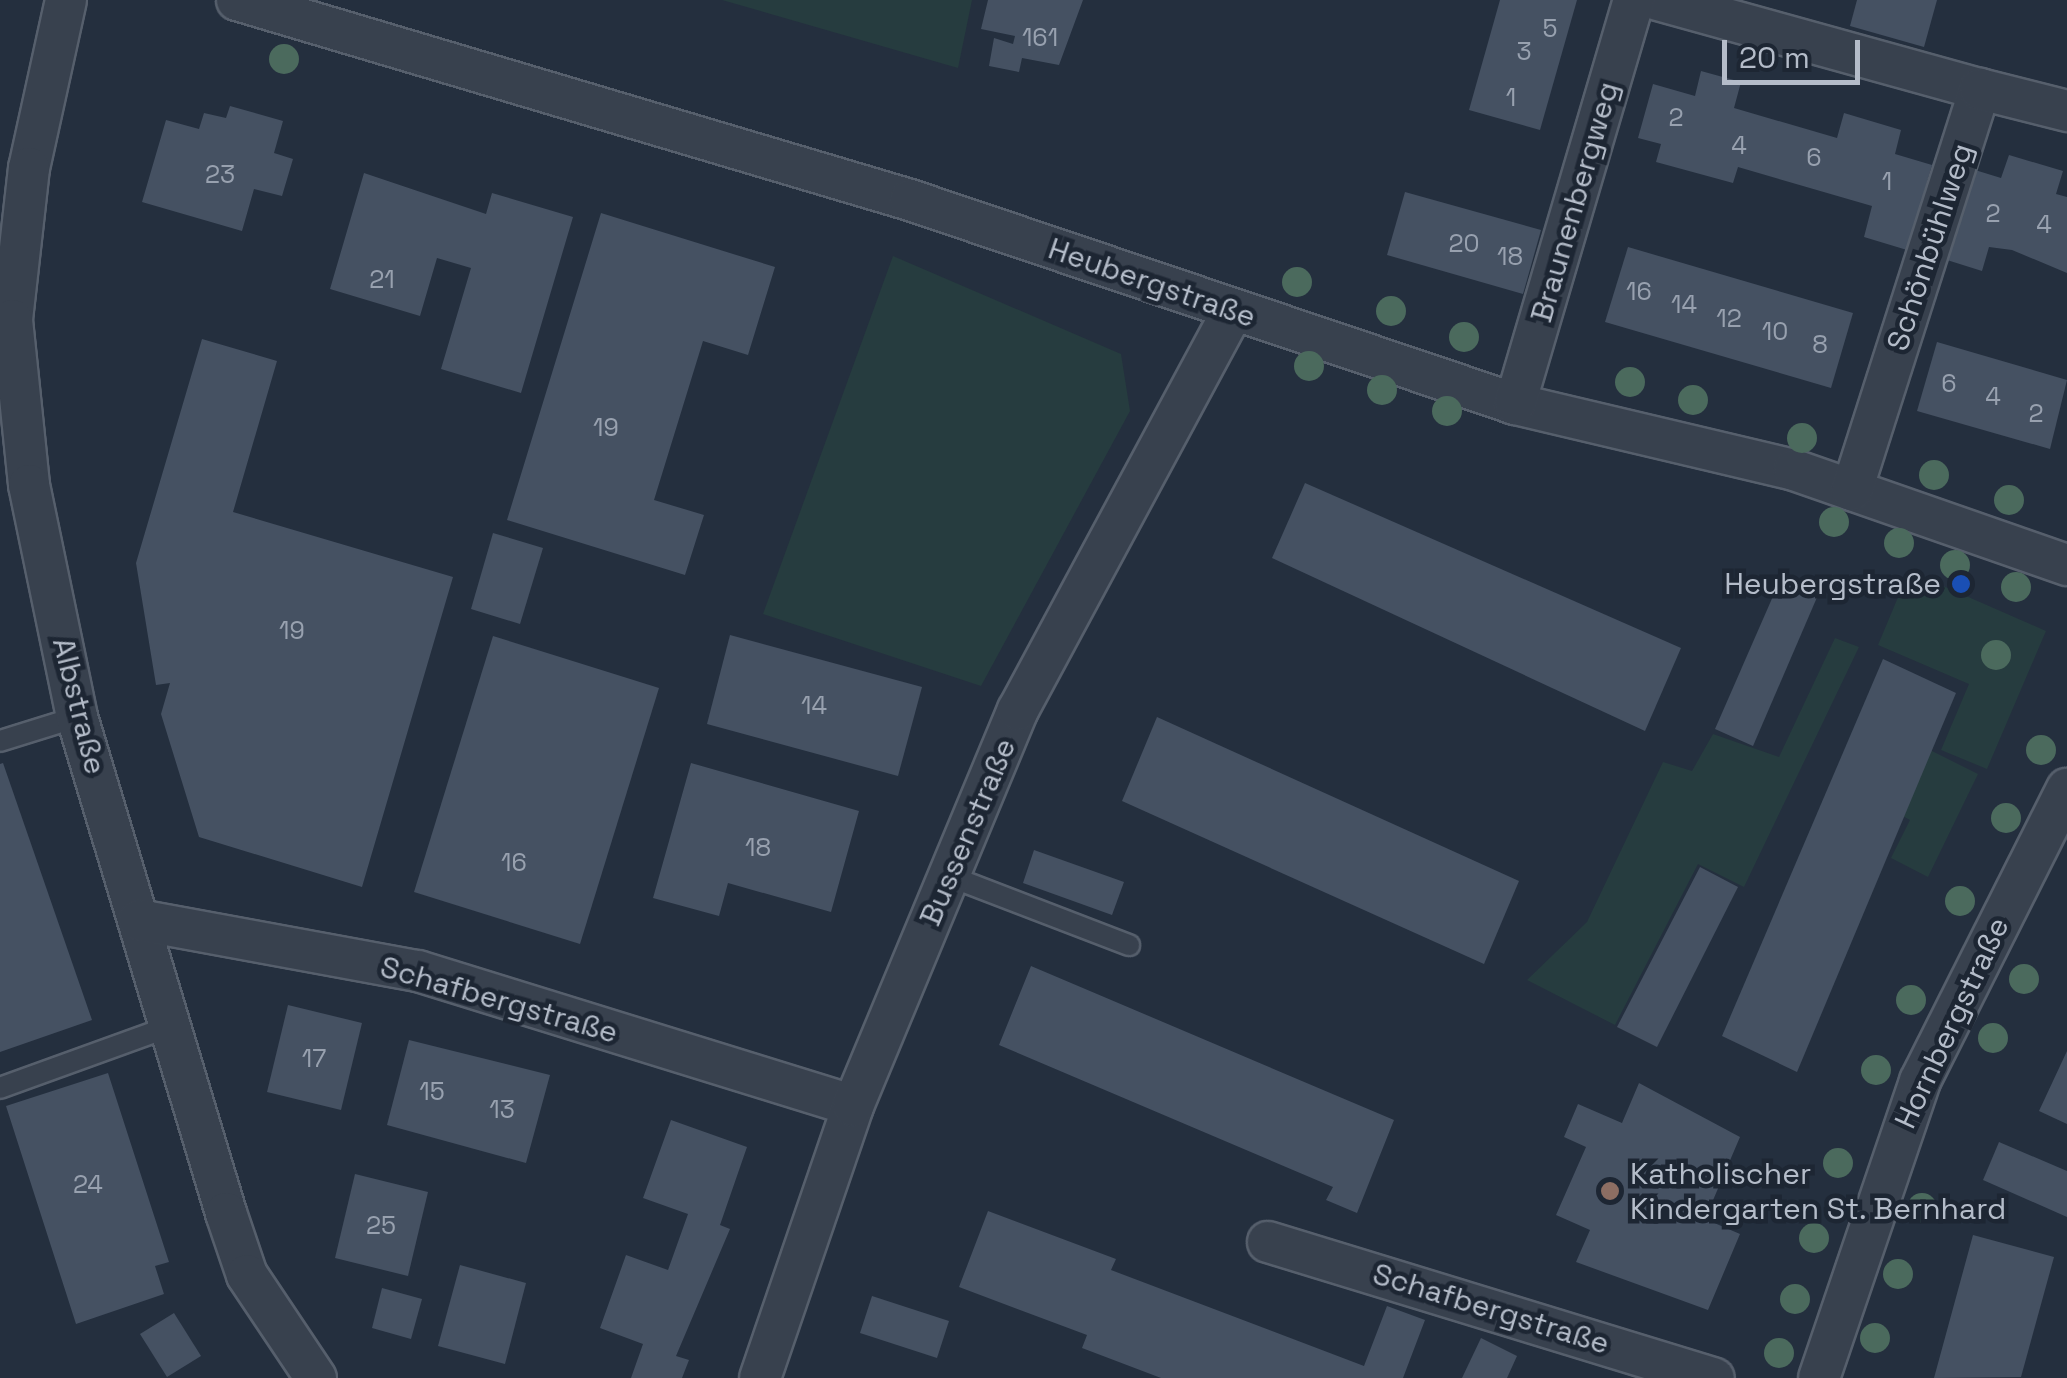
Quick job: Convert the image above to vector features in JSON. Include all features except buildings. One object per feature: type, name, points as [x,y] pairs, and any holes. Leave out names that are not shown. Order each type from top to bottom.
[{"type":"street","name":"Albstraße","points":[[66,0],[29,168],[12,320],[29,486],[77,716],[247,1275],[316,1378]]},
{"type":"street","name":"Heubergstraße","points":[[237,0],[910,200],[1515,404],[1852,490],[2067,566]]},
{"type":"street","name":"Braunenbergweg","points":[[1515,404],[1634,0]]},
{"type":"street","points":[[1658,0],[2067,111]]},
{"type":"street","name":"Schönbühlweg","points":[[1852,490],[1980,89]]},
{"type":"street","name":"Bussenstraße","points":[[760,1378],[853,1106],[1018,710],[1233,311]]},
{"type":"street","name":"Hornbergstraße","points":[[1819,1378],[1920,1081],[2067,789]]},
{"type":"street","name":"Schafbergstraße","points":[[139,920],[418,971],[853,1106]]},
{"type":"street","name":"Schafbergstraße","points":[[1268,1242],[1714,1378]]},
{"type":"lane","points":[[0,741],[77,716]]},
{"type":"lane","points":[[949,876],[1129,945]]},
{"type":"lane","points":[[0,1088],[170,1026]]},
{"type":"green space","points":[[722,0],[972,0],[958,68]]},
{"type":"green space","points":[[893,256],[1121,354],[1130,411],[981,686],[763,614]]},
{"type":"green space","points":[[1909,571],[2046,631],[1987,769],[1941,750],[1969,684],[1878,645]]},
{"type":"green space","points":[[1835,638],[1859,647],[1744,887],[1698,864],[1615,1025],[1527,980],[1587,922],[1663,762],[1692,771],[1713,734],[1779,757]]},
{"type":"green space","points":[[1930,750],[1978,774],[1928,877],[1891,858],[1910,820],[1899,814]]},
{"type":"place","name":"Heubergstraße","points":[[1961,584]]},
{"type":"place","name":"Katholischer Kindergarten St. Bernhard","points":[[1610,1191]]}]
